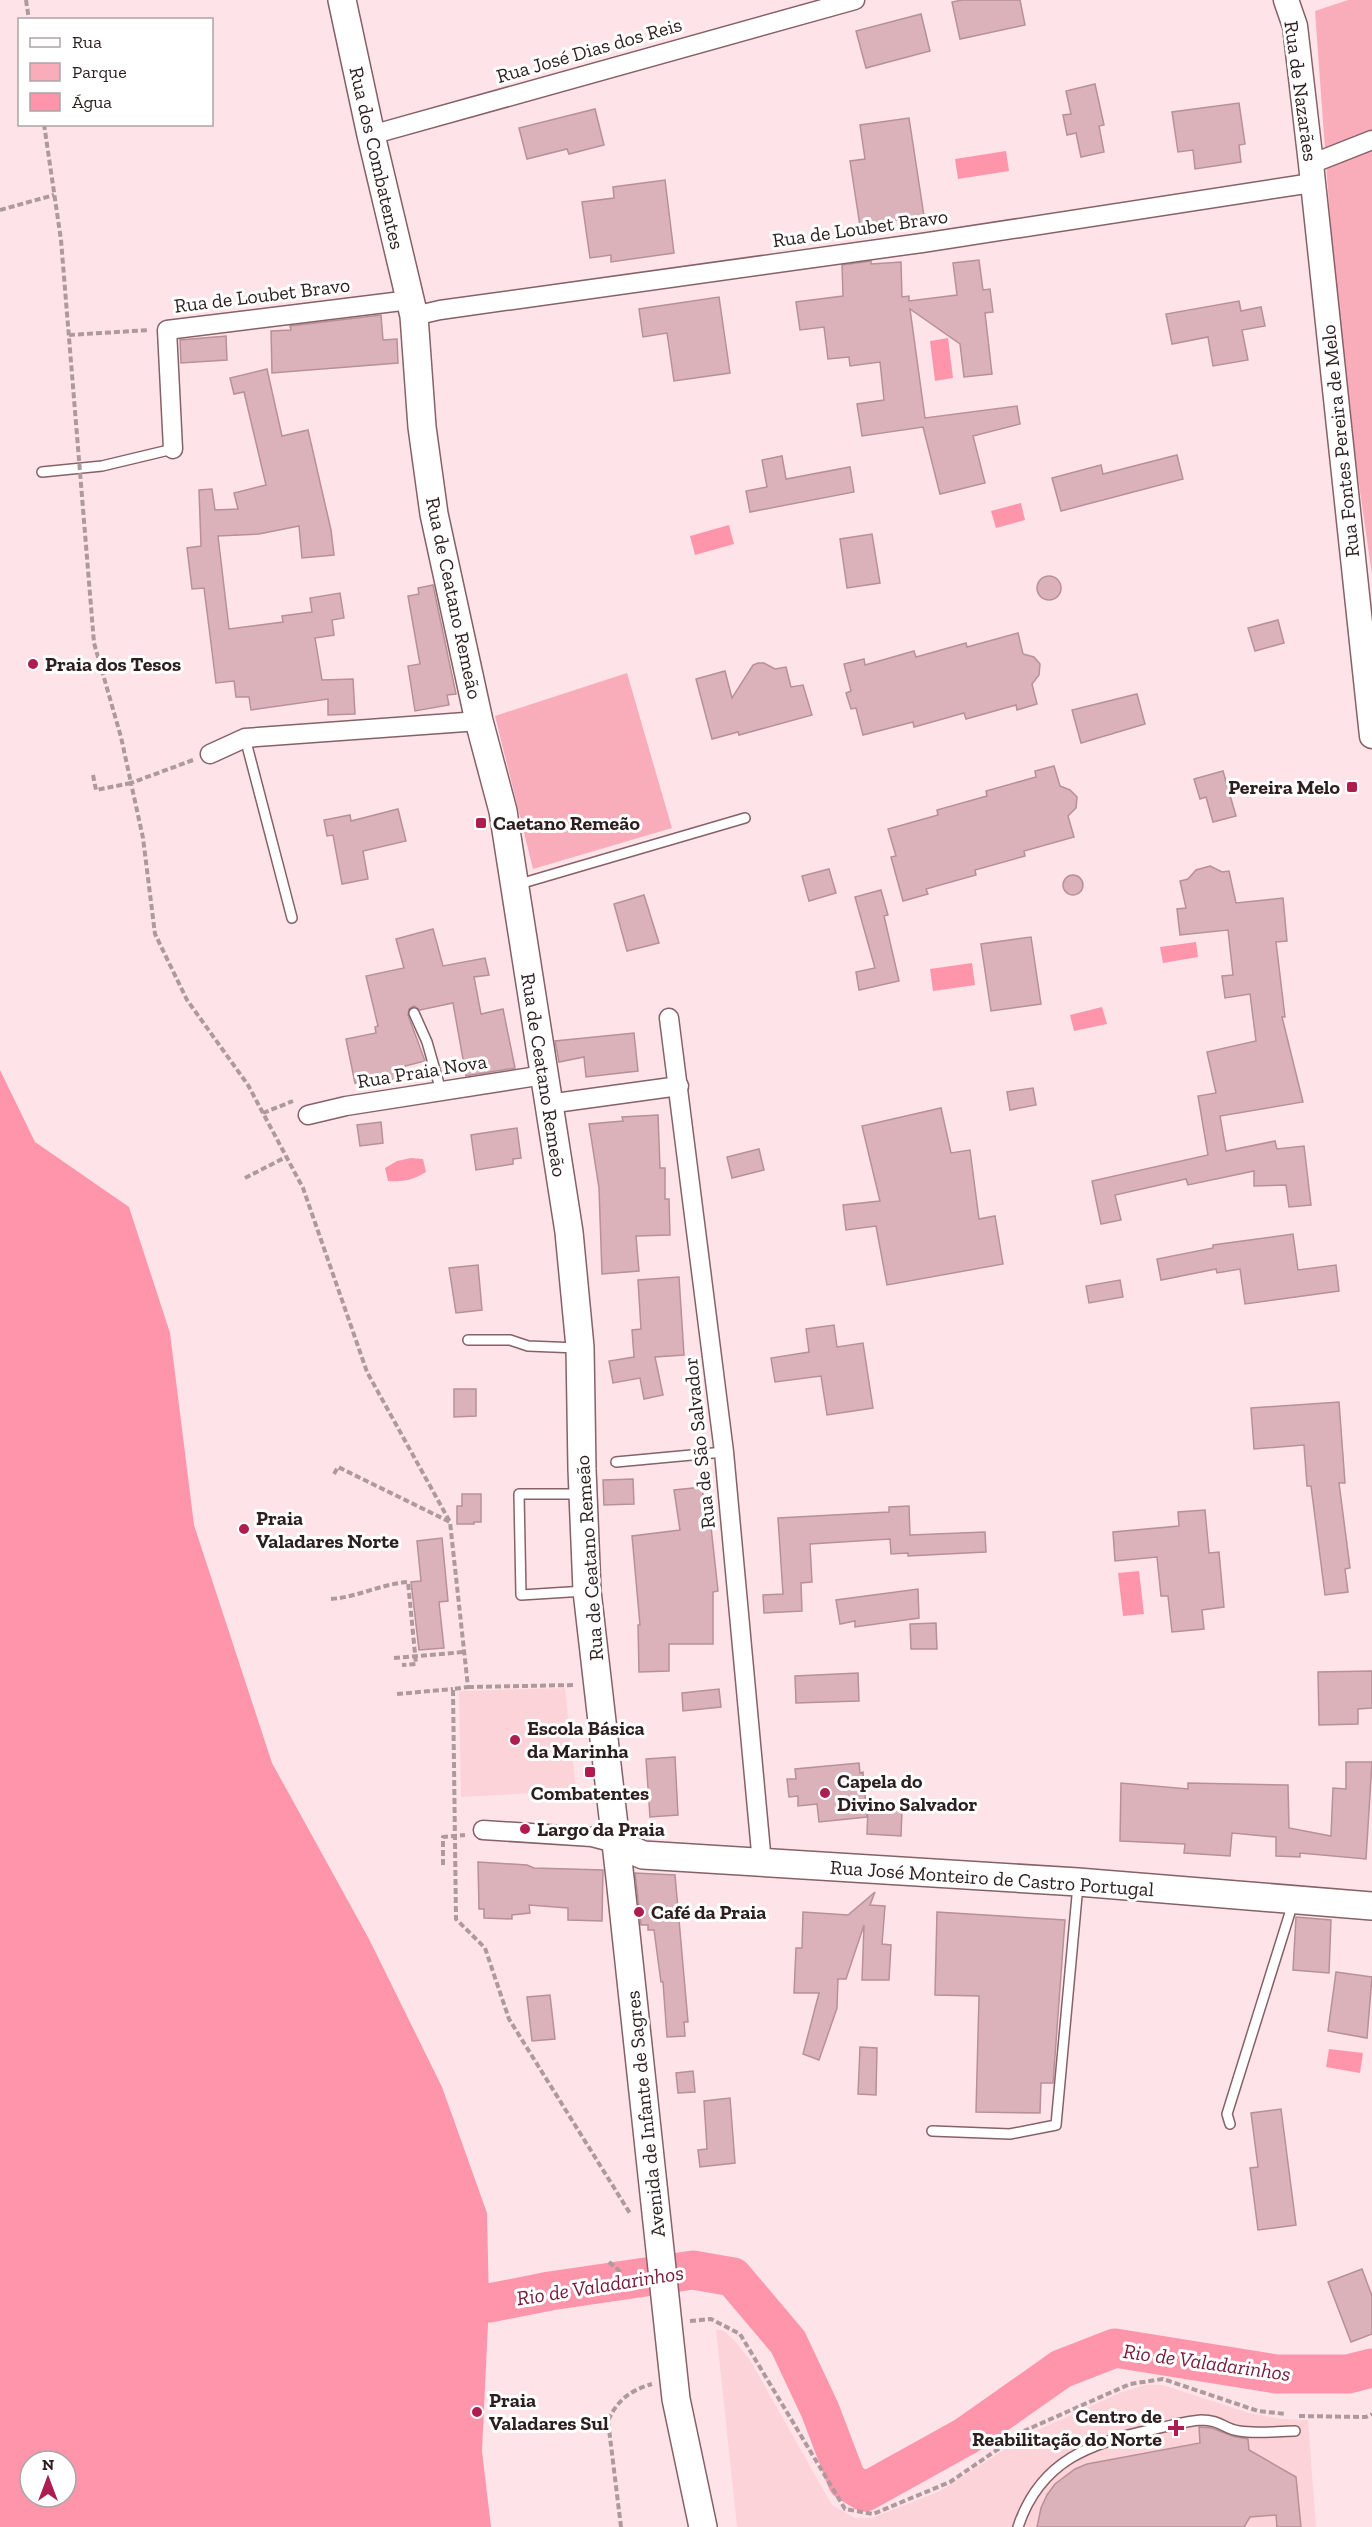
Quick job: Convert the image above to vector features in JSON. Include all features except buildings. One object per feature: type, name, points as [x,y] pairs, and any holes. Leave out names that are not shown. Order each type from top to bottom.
[{"type":"main road","name":"Rua dos Combatentes","points":[[342,0],[412,308]]},
{"type":"main road","name":"Rua de Ceatano Remeão","points":[[412,308],[422,427],[434,514],[479,721],[503,811],[569,1233],[580,1347],[587,1591],[615,1843]]},
{"type":"main road","name":"Rua José Monteiro de Castro Portugal","points":[[615,1843],[643,1855],[1078,1882],[1372,1906]]},
{"type":"main road","name":"Avenida de Infante de Sagres","points":[[615,1843],[676,2399],[703,2527]]},
{"type":"street","name":"Rua José Dias dos Reis","points":[[371,135],[855,0]]},
{"type":"street","name":"Rua de Nazarães","points":[[1286,0],[1295,26],[1312,173]]},
{"type":"street","name":"Rua de Loubet Bravo","points":[[172,449],[167,330],[412,308],[451,308],[922,243],[1312,173],[1372,140]]},
{"type":"street","name":"Rua Fontes Pereira de Melo","points":[[1312,173],[1368,653],[1372,736]]},
{"type":"street","points":[[210,754],[245,738],[479,721]]},
{"type":"street","name":"Rua de São Salvador","points":[[669,1018],[724,1452],[762,1863]]},
{"type":"street","name":"Rua Praia Nova","points":[[308,1115],[346,1106],[544,1075]]},
{"type":"street","points":[[548,1104],[679,1086]]},
{"type":"street","points":[[474,1832],[592,1837],[615,1843]]},
{"type":"lane","points":[[42,472],[102,465],[172,449]]},
{"type":"lane","points":[[245,738],[292,918]]},
{"type":"lane","points":[[514,886],[745,818]]},
{"type":"lane","points":[[414,1013],[427,1042],[441,1091]]},
{"type":"lane","points":[[468,1340],[510,1340],[528,1346],[580,1347]]},
{"type":"lane","points":[[616,1462],[724,1452]]},
{"type":"lane","points":[[583,1494],[519,1494],[521,1595],[587,1591]]},
{"type":"lane","points":[[932,2131],[1010,2134],[1056,2126],[1078,1882]]},
{"type":"lane","points":[[1230,2124],[1227,2114],[1294,1901]]},
{"type":"lane","points":[[1018,2527],[1039,2485],[1061,2463],[1092,2446],[1120,2436],[1198,2420],[1217,2421],[1238,2431],[1295,2431]]},
{"type":"path","points":[[27,0],[29,18]]},
{"type":"path","points":[[44,126],[69,335],[94,643],[121,737],[143,837],[155,934],[187,1000],[248,1085],[303,1188],[367,1372],[450,1522]]},
{"type":"path","points":[[0,210],[54,195]]},
{"type":"path","points":[[69,335],[152,330]]},
{"type":"path","points":[[93,775],[96,790],[131,783],[210,754]]},
{"type":"path","points":[[263,1113],[295,1100]]},
{"type":"path","points":[[245,1178],[286,1157]]},
{"type":"path","points":[[331,1599],[346,1598],[392,1583],[408,1582],[416,1664],[402,1665]]},
{"type":"path","points":[[394,1658],[464,1652]]},
{"type":"path","points":[[468,1687],[582,1685]]},
{"type":"path","points":[[397,1694],[453,1689]]},
{"type":"path","points":[[443,1865],[443,1837],[455,1837],[474,1832]]},
{"type":"path","points":[[609,2262],[622,2273]]},
{"type":"path","points":[[667,2323],[711,2319],[740,2334],[845,2509],[873,2514],[950,2482],[1026,2430],[1130,2384],[1164,2379],[1258,2411],[1313,2418],[1366,2418],[1372,2414]]},
{"type":"path","points":[[621,2527],[608,2421],[614,2407],[628,2394],[655,2383]]},
{"type":"shaded area","name":"Escola Básica da Marinha","points":[[565,1688],[576,1789],[461,1797],[459,1691]]},
{"type":"shaded area","name":"Centro de Reabilitação do Norte","points":[[716,2329],[724,2331],[734,2340],[750,2360],[832,2505],[855,2518],[872,2518],[940,2491],[1027,2435],[1122,2392],[1145,2385],[1163,2385],[1249,2413],[1281,2419],[1308,2420],[1316,2527],[737,2527]]},
{"type":"green space","points":[[1348,0],[1372,0],[1372,575],[1339,344],[1315,11]]},
{"type":"green space","points":[[627,673],[672,828],[533,869],[495,716]]},
{"type":"water","points":[[1006,151],[1009,171],[958,179],[955,159]]},
{"type":"water","points":[[948,338],[953,378],[935,381],[930,341]]},
{"type":"water","points":[[1021,503],[1025,520],[996,528],[991,511]]},
{"type":"water","points":[[729,525],[734,544],[695,555],[690,536]]},
{"type":"water","points":[[1196,942],[1198,957],[1163,963],[1160,947]]},
{"type":"water","points":[[972,963],[975,985],[933,991],[930,969]]},
{"type":"water","points":[[1102,1007],[1107,1024],[1074,1031],[1070,1015]]},
{"type":"water","points":[[0,1070],[35,1142],[129,1207],[170,1333],[194,1525],[272,1763],[369,1939],[442,2087],[487,2213],[489,2303],[482,2451],[491,2527],[0,2527]]},
{"type":"water","points":[[411,1158],[423,1159],[426,1172],[408,1180],[388,1181],[385,1168],[397,1161]]},
{"type":"water","points":[[1139,1571],[1144,1614],[1123,1616],[1118,1573]]},
{"type":"water","points":[[1329,2049],[1363,2053],[1360,2073],[1326,2067]]},
{"type":"waterway","name":"Rio de Valadarinhos","points":[[489,2303],[550,2291],[693,2270],[733,2277],[788,2342],[820,2410],[847,2481],[865,2492],[966,2436],[1061,2369],[1115,2348],[1276,2374],[1348,2374],[1372,2368]]},
{"type":"place","name":"Praia dos Tesos","points":[[33,664]]},
{"type":"place","name":"Pereira Melo","points":[[1352,787]]},
{"type":"place","name":"Caetano Remeão","points":[[481,823]]},
{"type":"place","name":"Praia Valadares Norte","points":[[244,1529]]},
{"type":"place","name":"Escola Básica da Marinha","points":[[515,1740]]},
{"type":"place","name":"Combatentes","points":[[590,1772]]},
{"type":"place","name":"Capela do Divino Salvador","points":[[825,1793]]},
{"type":"place","name":"Largo da Praia","points":[[525,1829]]},
{"type":"place","name":"Café da Praia","points":[[639,1912]]},
{"type":"place","name":"Praia Valadares Sul","points":[[477,2412]]},
{"type":"place","name":"Centro de Reabilitação do Norte","points":[[1176,2428]]}]
